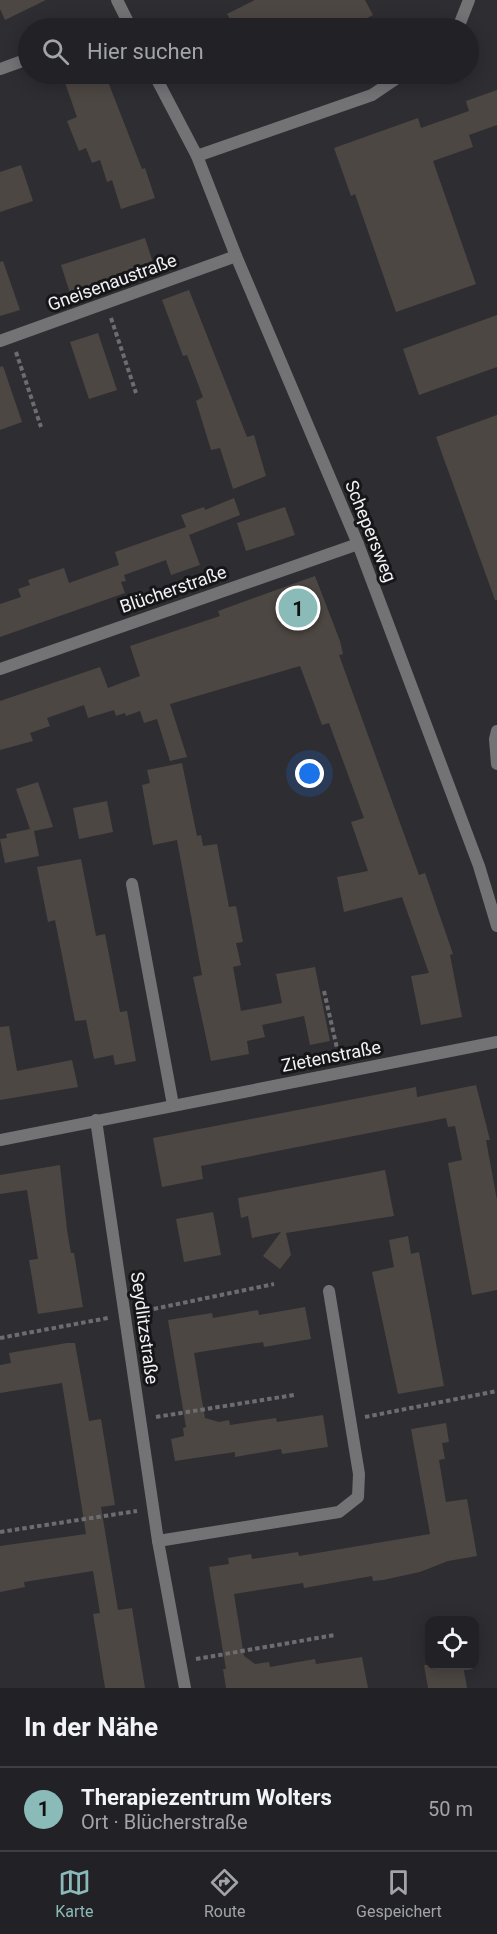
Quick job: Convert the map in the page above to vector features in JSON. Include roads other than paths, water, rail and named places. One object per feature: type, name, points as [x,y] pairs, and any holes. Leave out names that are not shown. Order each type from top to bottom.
[{"type":"street","points":[[117,0],[126,18]]},
{"type":"street","points":[[462,18],[469,0]]},
{"type":"street","points":[[0,69],[18,63]]},
{"type":"street","name":"Schepersweg","points":[[159,84],[197,156],[236,256],[358,544],[479,866],[497,926]]},
{"type":"street","points":[[197,156],[372,95],[388,84]]},
{"type":"street","name":"Gneisenaustraße","points":[[5,339],[236,256]]},
{"type":"street","name":"Blücherstraße","points":[[0,669],[358,544]]},
{"type":"street","points":[[497,731],[495,739],[497,764]]},
{"type":"street","points":[[132,884],[173,1105]]},
{"type":"street","name":"Zietenstraße","points":[[0,1140],[497,1042]]},
{"type":"street","name":"Seydlitzstraße","points":[[96,1120],[155,1508],[158,1541],[186,1688]]},
{"type":"street","points":[[158,1541],[339,1512],[358,1497],[359,1474],[329,1292]]},
{"type":"place","name":"Therapiezentrum Wolters","points":[[298,608]]}]
